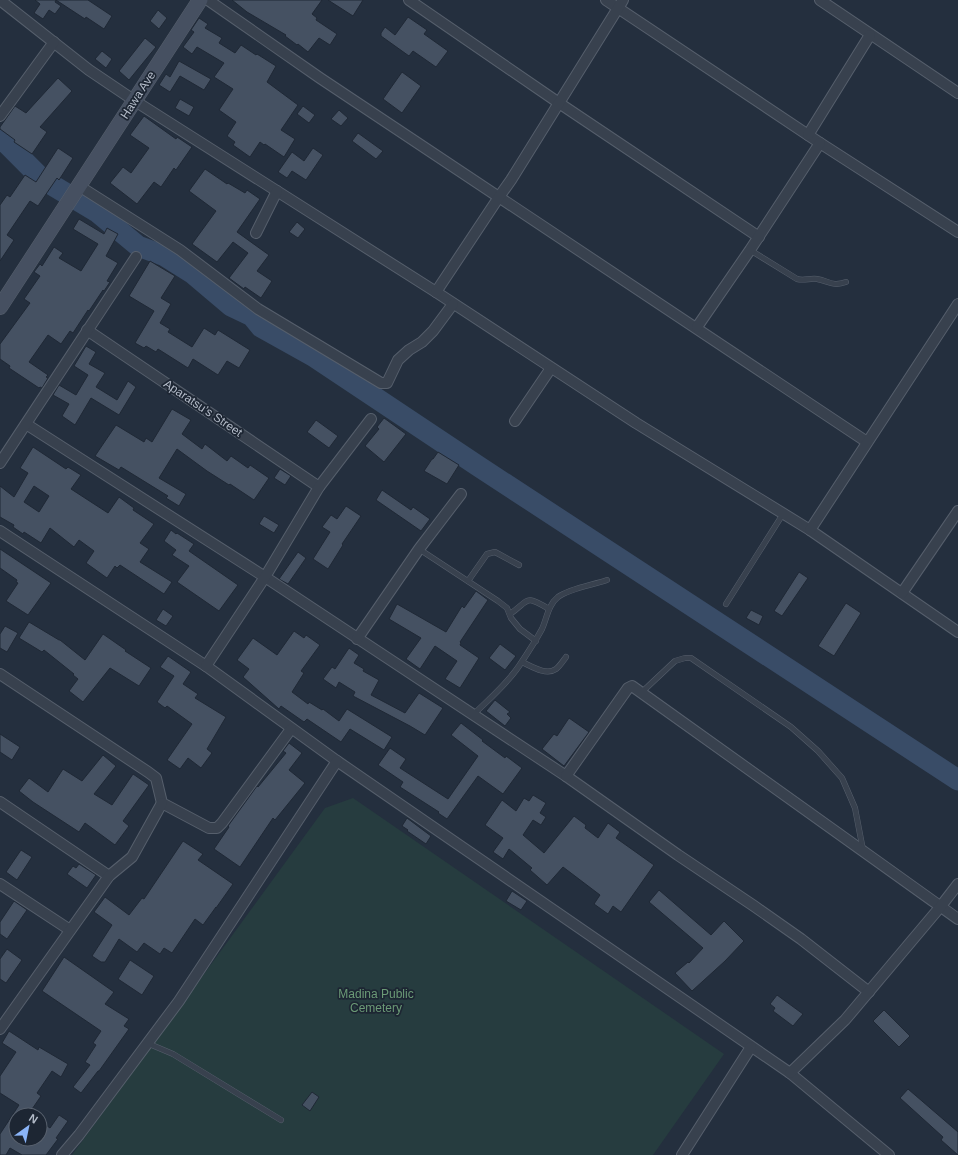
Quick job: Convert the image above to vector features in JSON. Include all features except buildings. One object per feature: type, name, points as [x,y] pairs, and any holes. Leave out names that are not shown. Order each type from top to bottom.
[{"type":"street","points":[[0,0],[89,70],[135,101],[436,292],[636,423],[810,530],[958,632]]},
{"type":"street","name":"Hawa Ave","points":[[0,307],[200,0]]},
{"type":"street","points":[[208,0],[320,78],[867,442]]},
{"type":"street","points":[[409,0],[759,237]]},
{"type":"street","points":[[606,0],[620,4],[808,135],[958,232]]},
{"type":"street","points":[[820,0],[958,93]]},
{"type":"street","points":[[436,292],[518,170],[620,4]]},
{"type":"street","points":[[808,135],[870,35]]},
{"type":"street","points":[[0,116],[54,42]]},
{"type":"street","points":[[697,328],[759,237],[820,143]]},
{"type":"street","points":[[256,232],[277,191]]},
{"type":"street","points":[[75,192],[180,250],[258,309],[381,383],[387,384],[398,360],[409,350],[422,342],[433,331],[453,304]]},
{"type":"street","points":[[0,463],[136,257]]},
{"type":"street","points":[[810,530],[958,304]]},
{"type":"street","name":"Aparatsu’s Street","points":[[88,330],[319,487]]},
{"type":"street","points":[[515,421],[551,368]]},
{"type":"street","points":[[206,666],[265,577],[319,487],[371,418]]},
{"type":"street","points":[[26,424],[265,577],[566,776],[801,939],[869,992]]},
{"type":"street","points":[[357,639],[419,549],[461,494]]},
{"type":"street","points":[[902,593],[958,511]]},
{"type":"street","points":[[0,531],[206,666],[290,729],[790,1073],[889,1155]]},
{"type":"street","points":[[0,674],[156,778],[162,803],[132,857],[109,876],[0,1029]]},
{"type":"street","points":[[566,776],[628,688],[632,686],[958,919]]},
{"type":"street","points":[[162,803],[209,828],[217,828],[290,729]]},
{"type":"street","points":[[62,1155],[79,1135],[179,1001],[337,761]]},
{"type":"street","points":[[0,802],[109,876]]},
{"type":"street","points":[[0,884],[70,930]]},
{"type":"street","points":[[790,1073],[845,1020],[958,884]]},
{"type":"street","points":[[0,1009],[9,1015]]},
{"type":"street","points":[[682,1155],[751,1047]]},
{"type":"lane","points":[[750,250],[802,281],[816,279],[835,285],[846,282]]},
{"type":"lane","points":[[726,604],[783,514]]},
{"type":"lane","points":[[419,549],[502,604],[520,629],[536,641]]},
{"type":"lane","points":[[468,581],[490,552],[494,552],[519,565]]},
{"type":"lane","points":[[474,715],[505,684],[522,662],[536,641],[553,602],[564,594],[607,580]]},
{"type":"lane","points":[[510,614],[524,602],[530,600],[549,609]]},
{"type":"lane","points":[[522,662],[538,670],[551,671],[555,670],[566,657]]},
{"type":"lane","points":[[642,692],[676,661],[684,658],[691,658],[791,727],[818,751],[842,778],[855,808],[862,850]]},
{"type":"lane","points":[[147,1043],[173,1054],[281,1120]]},
{"type":"green space","name":"Madina Public Cemetery","points":[[353,798],[724,1054],[653,1155],[72,1155],[325,808]]},
{"type":"waterway","points":[[0,137],[42,179],[97,212],[138,246],[165,256],[192,273],[231,306],[252,316],[261,327],[313,356],[478,466],[958,780]]}]
